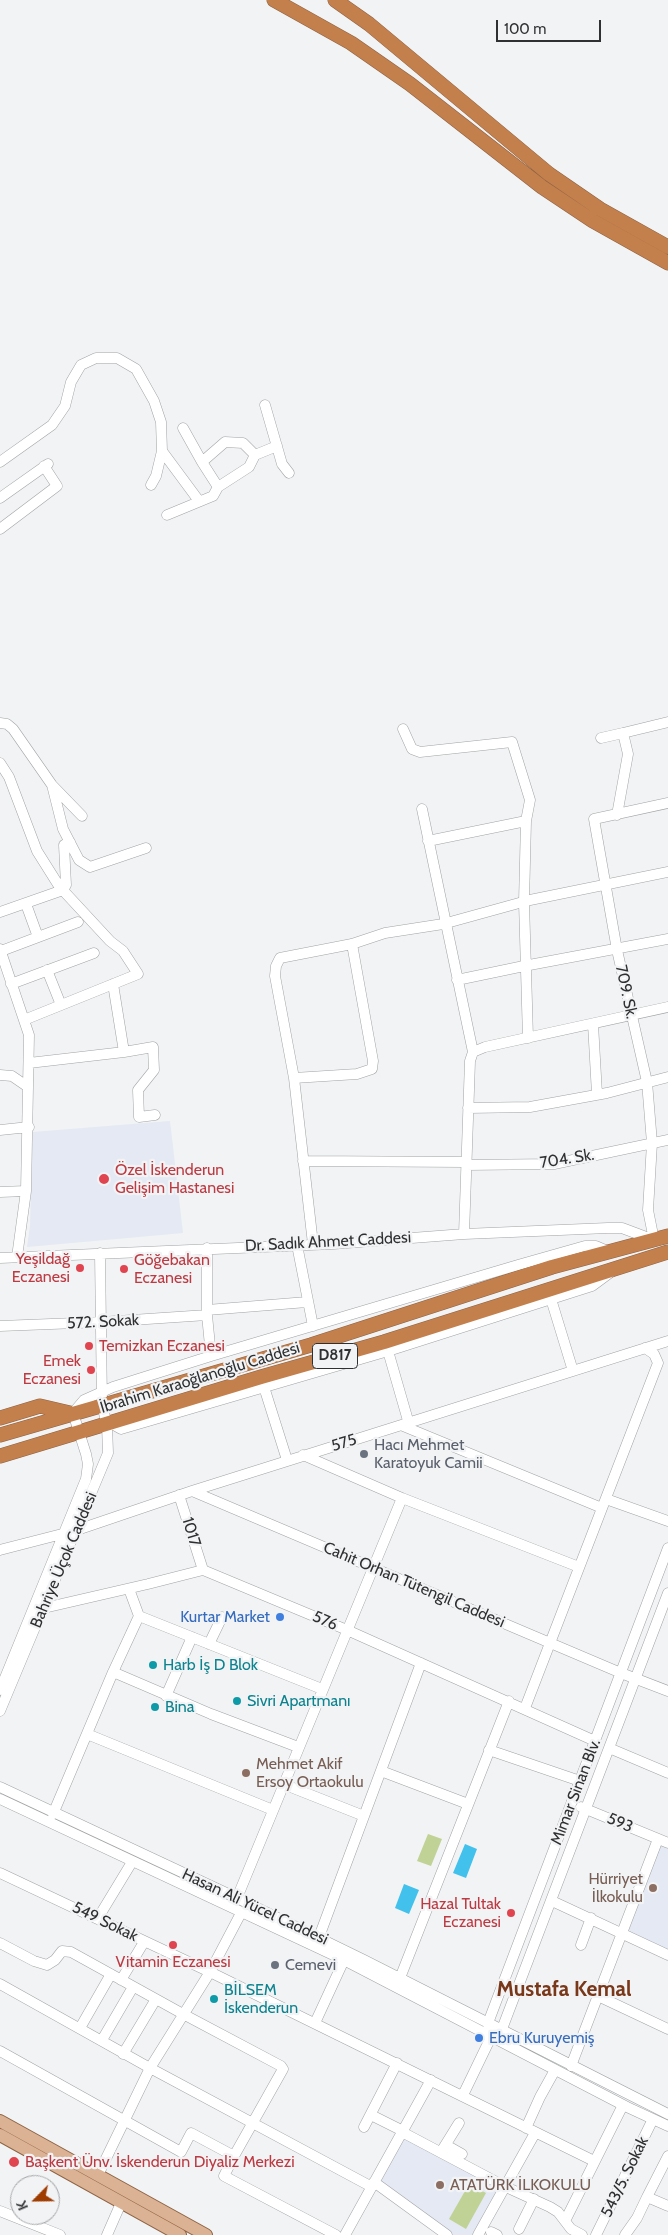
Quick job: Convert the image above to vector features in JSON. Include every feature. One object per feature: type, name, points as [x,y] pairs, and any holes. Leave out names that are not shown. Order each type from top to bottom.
[{"type":"highway","points":[[274,0],[351,43],[410,84],[542,187],[593,221],[668,263]]},
{"type":"highway","points":[[335,0],[377,30],[549,174],[600,209],[668,247]]},
{"type":"highway","name":"İbrahim Karaoğlanoğlu Caddesi","points":[[0,1435],[73,1413],[102,1398],[283,1353],[552,1267],[668,1236]]},
{"type":"highway","name":"İbrahim Karaoğlanoğlu Caddesi","points":[[0,1456],[384,1342],[668,1252]]},
{"type":"highway","points":[[0,1418],[40,1406],[73,1413]]},
{"type":"main road","points":[[0,2121],[206,2235]]},
{"type":"main road","points":[[0,2135],[180,2235]]},
{"type":"street","points":[[0,462],[52,425],[65,406],[71,382],[81,365],[96,358],[117,358],[136,369],[154,402],[161,422],[162,451],[156,476],[151,485]]},
{"type":"street","points":[[265,405],[282,464],[289,473]]},
{"type":"street","points":[[183,428],[218,487]]},
{"type":"street","points":[[202,462],[225,442],[243,443],[255,455]]},
{"type":"street","points":[[167,515],[213,496],[218,487],[248,467],[255,455],[277,446]]},
{"type":"street","points":[[162,451],[199,501]]},
{"type":"street","points":[[0,498],[46,465],[58,486],[0,529]]},
{"type":"street","points":[[601,738],[668,722]]},
{"type":"street","points":[[0,723],[7,724],[13,729],[52,785],[82,816]]},
{"type":"street","points":[[403,729],[412,749],[420,752],[512,742],[530,800],[526,821],[524,902],[524,966],[528,1038]]},
{"type":"street","points":[[617,814],[628,754],[623,734]]},
{"type":"street","points":[[0,763],[9,777],[37,851],[63,890],[110,941],[123,951],[138,974],[24,1020]]},
{"type":"street","points":[[52,785],[64,829],[79,860],[90,867],[146,848]]},
{"type":"street","name":"709. Sk.","points":[[654,1240],[648,1210],[652,1143],[647,1082],[617,950],[594,819],[668,802]]},
{"type":"street","points":[[422,809],[473,1052],[470,1062],[464,1234]]},
{"type":"street","points":[[428,842],[526,821]]},
{"type":"street","points":[[0,912],[63,890],[66,885],[64,844],[70,842]]},
{"type":"street","points":[[313,1244],[294,1078],[275,976],[276,966],[280,958],[352,944],[385,933],[447,922],[524,902],[668,872]]},
{"type":"street","points":[[26,904],[38,937]]},
{"type":"street","points":[[17,1257],[26,1191],[29,1126],[29,1035],[0,950],[78,922]]},
{"type":"street","points":[[458,980],[668,939]]},
{"type":"street","points":[[294,1078],[357,1074],[372,1069],[373,1061],[352,944]]},
{"type":"street","points":[[11,984],[94,953]]},
{"type":"street","points":[[47,970],[61,1005]]},
{"type":"street","points":[[113,984],[124,1052]]},
{"type":"street","points":[[473,1052],[485,1047],[668,1007]]},
{"type":"street","points":[[593,1024],[597,1094]]},
{"type":"street","points":[[29,1063],[153,1047],[154,1070],[138,1090],[139,1117],[155,1115]]},
{"type":"street","points":[[0,1075],[12,1076],[28,1087]]},
{"type":"street","points":[[468,1108],[530,1107],[597,1094],[668,1077]]},
{"type":"street","points":[[0,1130],[29,1126]]},
{"type":"street","name":"704. Sk.","points":[[303,1161],[554,1164],[668,1140]]},
{"type":"street","points":[[0,1192],[26,1191]]},
{"type":"street","name":"Dr. Sadık Ahmet Caddesi","points":[[0,1258],[297,1245],[464,1234],[622,1228],[654,1240]]},
{"type":"street","points":[[297,1245],[313,1326]]},
{"type":"street","points":[[102,1398],[211,1356],[580,1248],[596,1246],[610,1252]]},
{"type":"street","points":[[207,1248],[207,1312],[211,1356]]},
{"type":"street","name":"Bahriye Üçok Caddesi","points":[[0,1711],[106,1461],[109,1424],[102,1398],[100,1253]]},
{"type":"street","points":[[109,1424],[121,1429],[388,1350],[592,1286],[612,1270]]},
{"type":"street","points":[[551,1300],[573,1371]]},
{"type":"street","name":"572. Sokak","points":[[2,1323],[102,1322],[307,1302]]},
{"type":"street","name":"575","points":[[77,1530],[287,1460],[406,1425],[668,1341]]},
{"type":"street","points":[[525,1708],[658,1363],[654,1354],[645,1348]]},
{"type":"street","points":[[388,1350],[406,1425],[604,1504],[668,1521]]},
{"type":"street","points":[[264,1387],[287,1460]]},
{"type":"street","name":"Bahriye Üçok Caddesi","points":[[0,1690],[62,1534],[83,1488],[88,1471],[86,1454],[78,1434],[73,1413]]},
{"type":"street","points":[[303,1455],[402,1498],[578,1567]]},
{"type":"street","name":"Cahit Orhan Tütengil Caddesi","points":[[192,1491],[621,1673],[668,1690]]},
{"type":"street","name":"1017","points":[[179,1495],[203,1570]]},
{"type":"street","points":[[237,1898],[402,1498]]},
{"type":"street","points":[[0,1550],[62,1534]]},
{"type":"street","name":"Mimar Sinan Blv.","points":[[488,2023],[668,1548]]},
{"type":"street","points":[[44,1608],[203,1570]]},
{"type":"street","name":"576","points":[[203,1570],[348,1630],[596,1741]]},
{"type":"street","points":[[54,1814],[112,1672],[139,1616],[129,1588]]},
{"type":"street","points":[[463,2095],[491,2037],[502,2029],[668,1593]]},
{"type":"street","points":[[139,1616],[322,1689]]},
{"type":"street","points":[[209,1644],[222,1618]]},
{"type":"street","points":[[166,1696],[192,1637]]},
{"type":"street","points":[[318,1938],[421,1663]]},
{"type":"street","points":[[112,1672],[166,1696],[298,1747]]},
{"type":"street","points":[[400,1978],[508,1701]]},
{"type":"street","points":[[87,1734],[273,1810]]},
{"type":"street","points":[[609,1748],[668,1773]]},
{"type":"street","points":[[489,1750],[580,1781]]},
{"type":"street","points":[[381,1771],[468,1804]]},
{"type":"street","points":[[283,1784],[364,1816]]},
{"type":"street","name":"Hasan Ali Yücel Caddesi","points":[[0,1787],[54,1814],[237,1898],[502,2029],[668,2114]]},
{"type":"street","points":[[0,1799],[344,1960],[623,2105],[668,2126]]},
{"type":"street","name":"593","points":[[572,1803],[668,1843]]},
{"type":"street","points":[[571,2066],[658,1839]]},
{"type":"street","points":[[98,1918],[132,1862]]},
{"type":"street","name":"549 Sokak","points":[[0,1873],[210,1972],[594,2161]]},
{"type":"street","points":[[552,1901],[668,1955]]},
{"type":"street","points":[[98,2175],[150,2068],[210,1972],[242,1913]]},
{"type":"street","points":[[581,1945],[591,1918]]},
{"type":"street","points":[[121,1980],[144,1942]]},
{"type":"street","points":[[0,1943],[34,1961],[47,1965],[55,1960],[62,1951],[71,1952],[281,2066],[283,2069],[224,2176],[336,2235]]},
{"type":"street","points":[[315,2023],[344,1960]]},
{"type":"street","points":[[80,2028],[111,1974]]},
{"type":"street","points":[[0,1984],[102,2040],[123,2054],[373,2185],[446,2235]]},
{"type":"street","points":[[102,2040],[133,1987]]},
{"type":"street","points":[[598,1996],[668,2029]]},
{"type":"street","points":[[123,2054],[156,1999]]},
{"type":"street","points":[[488,2023],[491,2037]]},
{"type":"street","points":[[0,2051],[181,2152],[191,2133],[234,2156]]},
{"type":"street","points":[[364,2127],[397,2063]]},
{"type":"street","points":[[478,2235],[506,2187],[531,2130],[540,2097],[555,2070]]},
{"type":"street","points":[[345,2235],[431,2080]]},
{"type":"street","points":[[564,2221],[623,2105]]},
{"type":"street","points":[[371,2115],[444,2149],[506,2187],[558,2212],[571,2229],[582,2235]]},
{"type":"street","name":"543/5. Sokak","points":[[596,2235],[653,2119]]},
{"type":"street","points":[[444,2149],[459,2123]]},
{"type":"street","points":[[444,2149],[462,2154]]},
{"type":"street","points":[[625,2235],[637,2218],[668,2156]]},
{"type":"street","points":[[647,2197],[668,2206]]},
{"type":"street","points":[[519,2229],[534,2199]]},
{"type":"street","points":[[107,2235],[121,2203]]},
{"type":"street","points":[[0,2211],[60,2235]]},
{"type":"shaded area","name":"Özel İskenderun Gelişim Hastanesi","points":[[170,1121],[183,1233],[27,1247],[30,1226],[33,1132]]},
{"type":"shaded area","name":"Hürriyet İlkokulu","points":[[658,1839],[668,1844],[668,1955],[622,1932]]},
{"type":"shaded area","name":"ATATÜRK İLKOKULU","points":[[402,2132],[506,2187],[478,2235],[447,2235],[374,2182]]},
{"type":"green space","points":[[428,1834],[442,1839],[431,1866],[417,1861]]},
{"type":"green space","points":[[469,2184],[486,2193],[466,2229],[449,2219]]},
{"type":"water","points":[[465,1844],[477,1849],[466,1878],[453,1873]]},
{"type":"water","points":[[404,1884],[419,1890],[409,1914],[395,1908]]},
{"type":"place","name":"Özel İskenderun Gelişim Hastanesi","points":[[104,1179]]},
{"type":"place","name":"Yeşildağ Eczanesi","points":[[80,1268]]},
{"type":"place","name":"Göğebakan Eczanesi","points":[[124,1269]]},
{"type":"place","name":"Temizkan Eczanesi","points":[[89,1346]]},
{"type":"place","name":"Emek Eczanesi","points":[[91,1370]]},
{"type":"place","name":"Hacı Mehmet Karatoyuk Camii","points":[[364,1454]]},
{"type":"place","name":"Kurtar Market","points":[[280,1617]]},
{"type":"place","name":"Harb İş D Blok","points":[[153,1665]]},
{"type":"place","name":"Sivri Apartmanı","points":[[237,1701]]},
{"type":"place","name":"Bina","points":[[155,1707]]},
{"type":"place","name":"Mehmet Akif Ersoy Ortaokulu","points":[[246,1773]]},
{"type":"place","name":"Hürriyet İlkokulu","points":[[653,1888]]},
{"type":"place","name":"Hazal Tultak Eczanesi","points":[[511,1913]]},
{"type":"place","name":"Vitamin Eczanesi","points":[[173,1945]]},
{"type":"place","name":"Cemevi","points":[[275,1965]]},
{"type":"place","name":"BİLSEM İskenderun","points":[[214,1999]]},
{"type":"place","name":"Ebru Kuruyemiş","points":[[479,2038]]},
{"type":"place","name":"Başkent Ünv. İskenderun Diyaliz Merkezi","points":[[14,2162]]},
{"type":"place","name":"ATATÜRK İLKOKULU","points":[[440,2185]]},
{"type":"district","name":"Mustafa Kemal","points":[[564,1990]]}]
